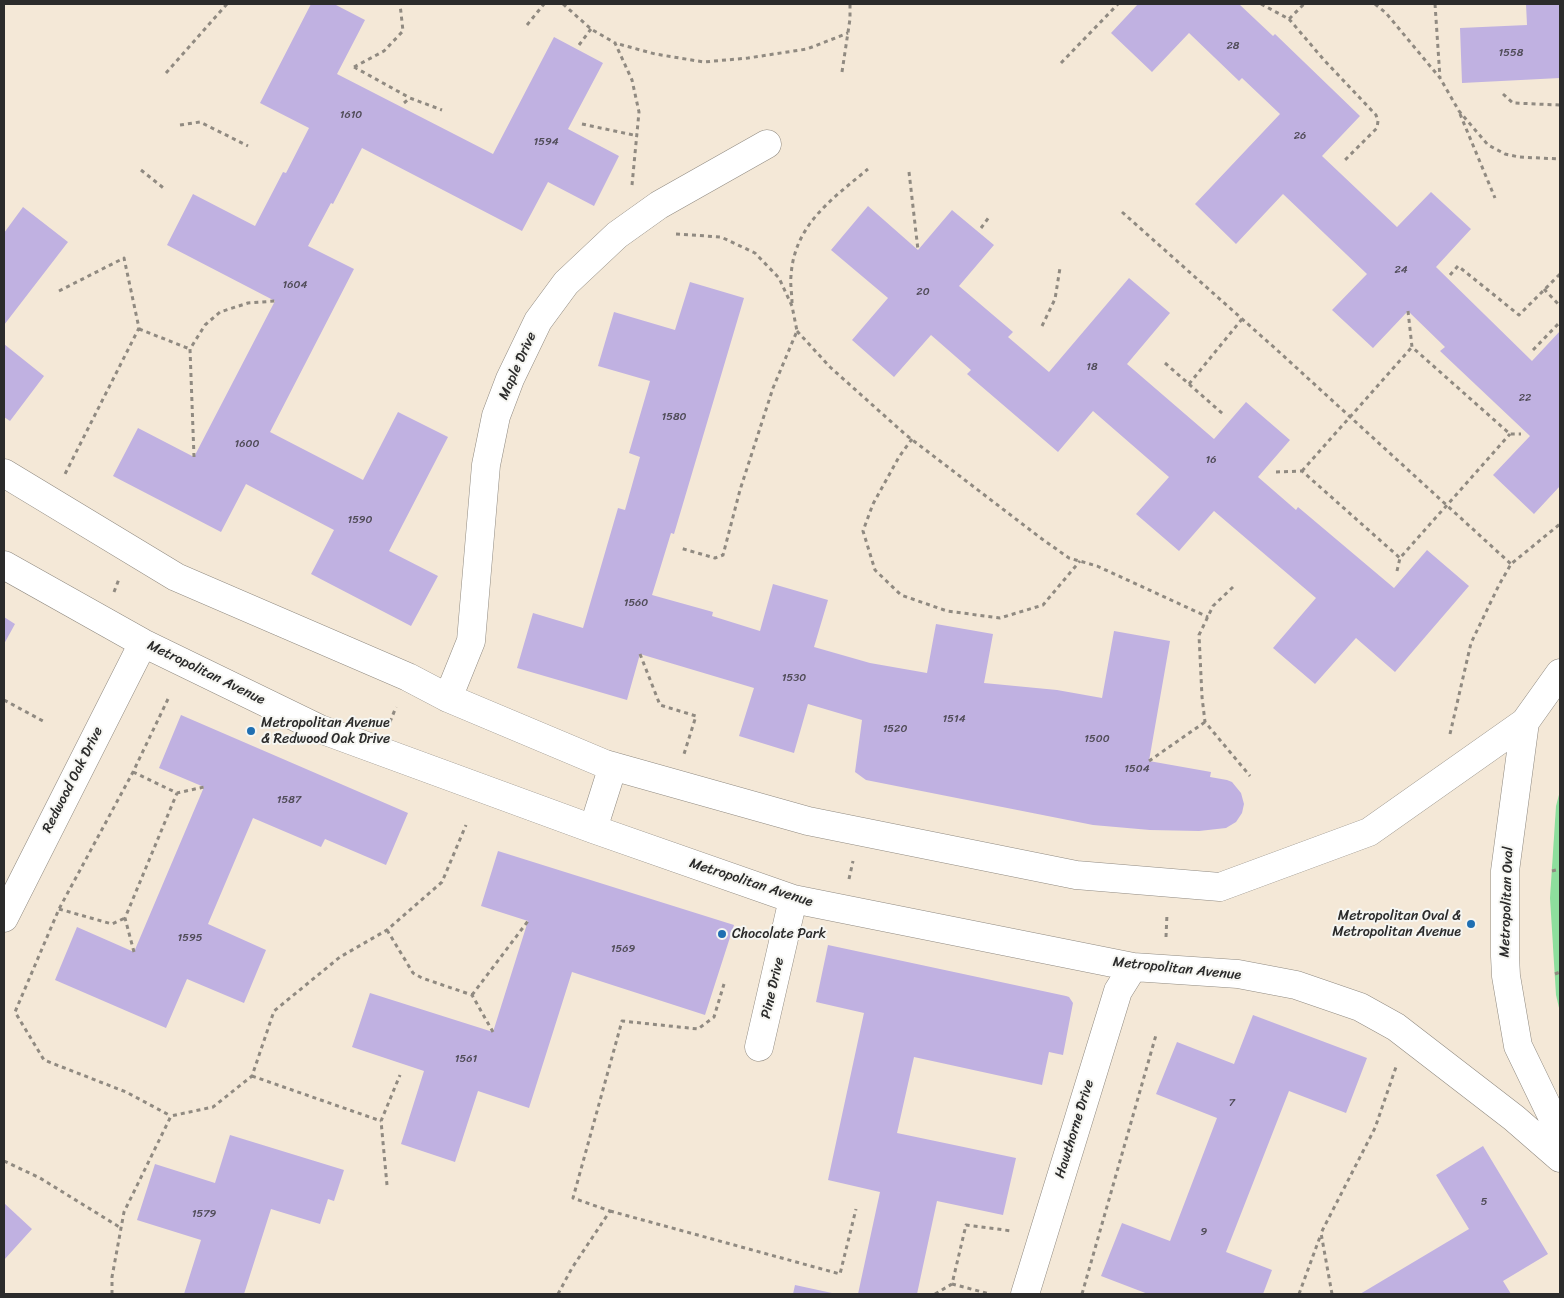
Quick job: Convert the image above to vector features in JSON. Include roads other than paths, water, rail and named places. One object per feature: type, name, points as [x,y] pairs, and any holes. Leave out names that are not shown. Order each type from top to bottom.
[{"type":"street","name":"Maple Drive","points":[[448,698],[470,641],[486,465],[496,416],[510,379],[538,321],[566,283],[617,235],[659,205],[767,144]]},
{"type":"street","points":[[4,473],[176,576],[408,677],[448,698],[613,766],[808,821],[1076,875],[1220,887],[1369,832],[1525,722]]},
{"type":"street","name":"Metropolitan Avenue","points":[[4,565],[143,643],[320,729],[593,829],[793,899],[1133,967],[1238,974],[1296,985],[1360,1007],[1396,1027],[1514,1118],[1560,1158]]},
{"type":"street","name":"Redwood Oak Drive","points":[[4,918],[143,643]]},
{"type":"street","name":"Metropolitan Oval","points":[[1560,673],[1525,722],[1506,871],[1506,976],[1518,1046],[1560,1133]]},
{"type":"street","points":[[593,829],[613,766]]},
{"type":"street","name":"Pine Drive","points":[[759,1047],[793,899]]},
{"type":"street","name":"Hawthorne Drive","points":[[1025,1294],[1108,1021],[1118,991],[1133,967]]},
{"type":"place","name":"Metropolitan Avenue & Redwood Oak Drive","points":[[251,731]]},
{"type":"place","name":"Metropolitan Oval & Metropolitan Avenue","points":[[1471,924]]},
{"type":"place","name":"Chocolate Park","points":[[722,934]]}]
